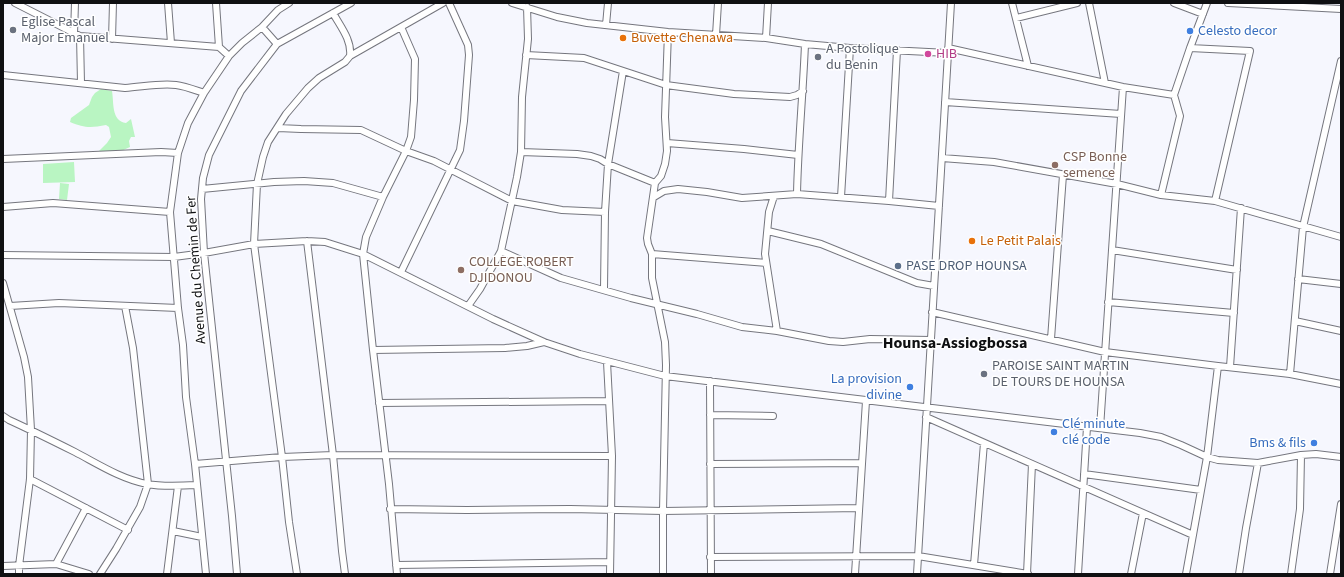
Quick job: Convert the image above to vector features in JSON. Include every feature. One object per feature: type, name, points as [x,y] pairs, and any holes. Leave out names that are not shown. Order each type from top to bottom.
[{"type":"street","points":[[15,3],[24,5],[77,35],[219,47],[229,56]]},
{"type":"street","points":[[75,3],[81,83]]},
{"type":"street","points":[[112,39],[113,3]]},
{"type":"street","points":[[168,3],[171,43]]},
{"type":"street","points":[[216,3],[219,47]]},
{"type":"street","points":[[276,3],[278,10]]},
{"type":"street","name":"Avenue du Chemin de Fer","points":[[206,574],[195,464],[186,397],[183,345],[178,308],[170,212],[178,153],[188,123],[204,93],[229,56],[262,27],[278,10],[289,3]]},
{"type":"street","name":"Avenue du Chemin de Fer","points":[[237,574],[204,253],[201,199],[203,178],[209,155],[240,91],[277,44],[351,3]]},
{"type":"street","points":[[297,574],[289,522],[254,244],[257,184],[263,157],[268,142],[286,114],[308,88],[319,78],[345,62],[350,56],[443,3]]},
{"type":"street","points":[[401,272],[460,150],[464,121],[469,55],[468,45],[449,3]]},
{"type":"street","points":[[512,3],[557,17],[587,23],[668,32],[766,38],[805,44],[850,48],[948,51],[1028,66],[1123,87],[1174,95]]},
{"type":"street","points":[[606,24],[608,3]]},
{"type":"street","points":[[716,35],[718,3]]},
{"type":"street","points":[[766,38],[768,3]]},
{"type":"street","points":[[917,574],[951,3]]},
{"type":"street","points":[[1012,3],[1028,66]]},
{"type":"street","points":[[1016,18],[1077,3]]},
{"type":"street","points":[[1089,3],[1105,83]]},
{"type":"street","points":[[1174,3],[1203,14]]},
{"type":"street","points":[[1161,195],[1180,116],[1174,95],[1207,3]]},
{"type":"street","points":[[1228,3],[1341,9]]},
{"type":"street","points":[[468,306],[480,289],[501,251],[512,201],[521,152],[522,97],[528,39],[527,7]]},
{"type":"street","points":[[333,13],[346,36],[350,49],[350,56]]},
{"type":"street","points":[[262,27],[277,44]]},
{"type":"street","points":[[397,574],[364,254],[366,237],[411,137],[415,58],[401,27]]},
{"type":"street","points":[[663,574],[665,342],[652,278],[652,254],[647,238],[655,183],[661,176],[665,164],[667,143],[665,117],[668,32]]},
{"type":"street","points":[[796,194],[805,44]]},
{"type":"street","points":[[841,197],[850,48]]},
{"type":"street","points":[[1190,48],[1250,51],[1215,201]]},
{"type":"street","points":[[889,201],[897,50]]},
{"type":"street","points":[[526,55],[584,58],[666,85],[734,94],[790,97],[803,91]]},
{"type":"street","points":[[1290,374],[1303,227],[1341,61]]},
{"type":"street","points":[[604,289],[605,212],[608,164],[623,71]]},
{"type":"street","points":[[3,75],[125,88],[159,84],[177,85],[204,93]]},
{"type":"street","points":[[1100,428],[1123,87]]},
{"type":"street","points":[[945,102],[1121,114]]},
{"type":"street","points":[[278,128],[361,130],[406,151],[434,161],[512,201],[562,210],[605,212]]},
{"type":"street","points":[[667,143],[798,155]]},
{"type":"street","points":[[3,159],[161,152],[178,153]]},
{"type":"street","points":[[521,152],[577,154],[600,159],[608,164],[655,183]]},
{"type":"street","points":[[942,158],[994,162],[1117,184],[1161,195],[1215,201],[1341,237]]},
{"type":"street","points":[[1051,339],[1063,175]]},
{"type":"street","points":[[202,189],[274,182],[333,182],[383,197]]},
{"type":"street","points":[[654,197],[664,192],[678,189],[742,198],[796,194],[938,206]]},
{"type":"street","points":[[774,196],[769,212],[766,263],[777,331]]},
{"type":"street","points":[[3,207],[53,203],[170,212]]},
{"type":"street","points":[[1230,367],[1241,208]]},
{"type":"street","points":[[768,231],[821,244],[917,282],[934,286]]},
{"type":"street","points":[[308,241],[333,455],[342,551],[346,574]]},
{"type":"street","points":[[3,255],[174,257],[254,244],[308,241],[325,242],[364,254],[493,319],[544,342],[607,362],[665,376],[1100,428],[1161,437],[1207,457],[1218,460],[1258,464],[1301,455],[1316,454],[1341,457]]},
{"type":"street","points":[[1112,250],[1237,270]]},
{"type":"street","points":[[501,251],[561,278],[742,327],[777,331],[842,342],[870,338],[931,340]]},
{"type":"street","points":[[652,254],[766,263]]},
{"type":"street","points":[[1298,279],[1341,284]]},
{"type":"street","points":[[3,283],[24,357],[28,377],[31,430],[30,479],[19,574]]},
{"type":"street","points":[[1108,302],[1234,313]]},
{"type":"street","points":[[10,306],[59,303],[178,308]]},
{"type":"street","points":[[100,574],[128,530],[140,507],[148,484],[133,348],[125,306]]},
{"type":"street","points":[[932,312],[1105,352],[1290,374],[1341,384]]},
{"type":"street","points":[[1295,321],[1341,330]]},
{"type":"street","points":[[373,350],[506,348],[527,346],[544,342]]},
{"type":"street","points":[[607,362],[612,456],[610,574]]},
{"type":"street","points":[[1186,574],[1207,457],[1218,366]]},
{"type":"street","points":[[710,381],[711,574]]},
{"type":"street","points":[[379,403],[610,401]]},
{"type":"street","points":[[855,574],[866,401]]},
{"type":"street","points":[[710,415],[773,416]]},
{"type":"street","points":[[3,416],[113,472],[132,480],[148,484],[178,486],[196,485]]},
{"type":"street","points":[[926,417],[1193,535]]},
{"type":"street","points":[[1078,574],[1087,427]]},
{"type":"street","points":[[974,565],[984,443]]},
{"type":"street","points":[[195,464],[282,457],[333,455],[612,456]]},
{"type":"street","points":[[1291,574],[1300,509],[1301,455]]},
{"type":"street","points":[[710,464],[862,463]]},
{"type":"street","points":[[710,557],[918,556],[1027,574],[1032,464]]},
{"type":"street","points":[[1239,574],[1258,464]]},
{"type":"street","points":[[1084,474],[1201,490]]},
{"type":"street","points":[[30,479],[128,530]]},
{"type":"street","points":[[167,574],[178,486]]},
{"type":"street","points":[[1330,574],[1341,504]]},
{"type":"street","points":[[56,564],[86,508]]},
{"type":"street","points":[[390,509],[570,509],[663,511],[710,509],[859,508]]},
{"type":"street","points":[[1131,574],[1143,513]]},
{"type":"street","points":[[172,531],[202,537]]},
{"type":"street","points":[[396,565],[610,562]]},
{"type":"street","points":[[3,566],[56,564],[89,574]]},
{"type":"green space","points":[[101,89],[112,91],[114,110],[121,122],[126,123],[131,119],[135,137],[131,137],[129,141],[130,147],[119,152],[99,151],[111,137],[109,127],[106,125],[88,127],[70,122],[71,118],[89,105],[95,93]]},
{"type":"green space","points":[[74,162],[75,182],[43,183],[43,164]]},
{"type":"green space","points":[[60,183],[69,184],[67,200],[59,199]]},
{"type":"place","name":"Eglise Pascal Major Emanuel","points":[[13,30]]},
{"type":"place","name":"Celesto decor","points":[[1190,31]]},
{"type":"place","name":"Buvette Chenawa","points":[[623,38]]},
{"type":"place","name":"HIB","points":[[928,54]]},
{"type":"place","name":"A Postolique du Benin","points":[[818,57]]},
{"type":"place","name":"CSP Bonne semence","points":[[1055,165]]},
{"type":"place","name":"Le Petit Palais","points":[[972,241]]},
{"type":"place","name":"PASE DROP HOUNSA","points":[[898,266]]},
{"type":"place","name":"COLLEGE ROBERT DJIDONOU","points":[[461,270]]},
{"type":"place","name":"PAROISE SAINT MARTIN DE TOURS DE HOUNSA","points":[[984,374]]},
{"type":"place","name":"La provision divine","points":[[910,387]]},
{"type":"place","name":"Clé minute clé code","points":[[1054,432]]},
{"type":"place","name":"Bms & fils","points":[[1314,443]]},
{"type":"district","name":"Hounsa-Assiogbossa","points":[[955,343]]}]
